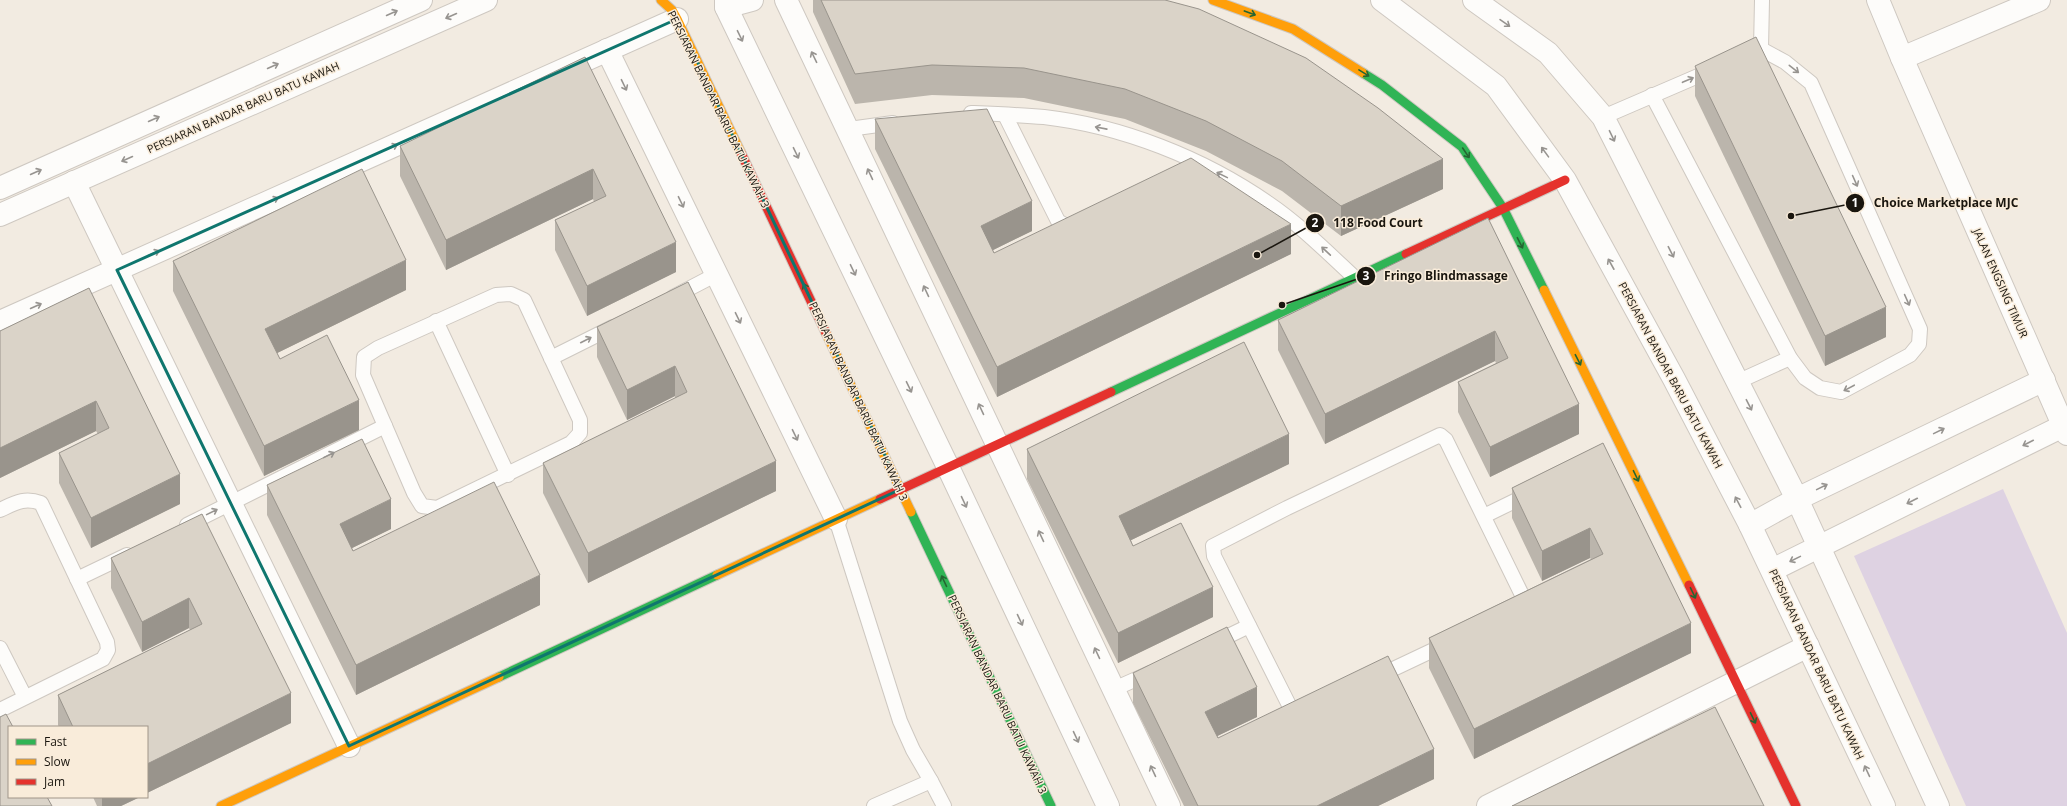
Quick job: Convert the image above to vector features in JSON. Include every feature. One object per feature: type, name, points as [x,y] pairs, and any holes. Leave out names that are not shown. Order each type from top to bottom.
[{"type":"street","points":[[0,188],[421,0]]},
{"type":"street","name":"PERSIARAN BANDAR BARU BATU KAWAH","points":[[0,215],[486,0]]},
{"type":"street","name":"PERSIARAN BANDAR BARU BATU KAWAH 3","points":[[662,0],[672,10],[677,19],[1051,806]]},
{"type":"street","points":[[752,0],[726,3],[1108,806]]},
{"type":"street","points":[[786,0],[849,129],[1169,806]]},
{"type":"street","points":[[1213,0],[1293,29],[1382,85],[1462,147],[1503,208],[1622,448],[1796,806]]},
{"type":"street","name":"PERSIARAN BANDAR BARU BATU KAWAH","points":[[1382,0],[1496,86],[1565,180],[1674,379],[1750,525],[1884,806]]},
{"type":"street","points":[[1474,0],[1548,53],[1603,117],[1797,499],[1938,806]]},
{"type":"street","name":"JALAN ENGSING TIMUR","points":[[1878,0],[2065,430]]},
{"type":"street","points":[[1902,58],[2039,0]]},
{"type":"street","points":[[0,322],[677,19]]},
{"type":"street","points":[[607,50],[836,519]]},
{"type":"street","points":[[221,806],[1565,180]]},
{"type":"street","points":[[74,182],[349,746]]},
{"type":"street","points":[[1750,525],[1797,499],[2044,380]]},
{"type":"street","points":[[1772,570],[2065,430]]},
{"type":"street","points":[[1488,806],[1808,646]]},
{"type":"lane","points":[[1761,49],[1762,0]]},
{"type":"lane","points":[[1652,95],[1790,358],[1805,378],[1820,388],[1841,392],[1910,356],[1919,344],[1920,328],[1811,83],[1785,62],[1761,49]]},
{"type":"lane","points":[[1746,55],[1761,49]]},
{"type":"lane","points":[[1603,117],[1724,64]]},
{"type":"lane","points":[[961,113],[1044,118],[1111,130],[1182,155],[1229,178],[1268,203],[1305,231],[1355,278]]},
{"type":"lane","points":[[1005,115],[1058,220],[1066,226],[1076,224],[1090,218]]},
{"type":"lane","points":[[849,129],[908,120]]},
{"type":"lane","points":[[1188,172],[1202,165]]},
{"type":"lane","points":[[658,305],[717,274]]},
{"type":"lane","points":[[511,294],[524,300],[551,358],[580,420],[580,433],[571,443],[508,475],[437,508],[422,506],[414,493],[363,375],[364,357],[378,348],[496,295],[511,294]]},
{"type":"lane","points":[[436,321],[508,475]]},
{"type":"lane","points":[[551,358],[622,322]]},
{"type":"lane","points":[[1737,382],[1790,358]]},
{"type":"lane","points":[[175,531],[386,426]]},
{"type":"lane","points":[[1440,435],[1446,440],[1484,516],[1522,597],[1523,605],[1520,610],[1370,680],[1304,714],[1296,714],[1291,709],[1249,626],[1214,556],[1213,546],[1432,437],[1440,435]]},
{"type":"lane","points":[[1609,455],[1622,448]]},
{"type":"lane","points":[[1484,516],[1540,489]]},
{"type":"lane","points":[[0,510],[30,499],[40,503],[107,642],[108,650],[103,659],[0,710]]},
{"type":"lane","points":[[836,519],[900,721],[913,750],[944,806]]},
{"type":"lane","points":[[77,580],[140,548]]},
{"type":"lane","points":[[1200,649],[1249,626]]},
{"type":"lane","points":[[0,648],[25,697]]},
{"type":"lane","points":[[1114,690],[1164,666]]},
{"type":"lane","points":[[874,806],[930,781]]},
{"type":"highlighted area","points":[[677,19],[901,489],[349,746],[117,270]]},
{"type":"shaded area","points":[[2003,489],[2067,633],[2067,806],[1966,806],[1854,556]]},
{"type":"building","points":[[821,0],[1165,0],[1199,9],[1306,58],[1378,108],[1443,159],[1341,206],[1282,161],[1206,121],[1125,89],[1024,68],[932,65],[855,74]]},
{"type":"building","points":[[1756,37],[1886,307],[1825,336],[1695,66]]},
{"type":"building","points":[[585,57],[676,242],[587,286],[555,220],[606,196],[593,169],[446,240],[400,146]]},
{"type":"building","points":[[987,109],[1032,201],[981,226],[994,253],[1191,158],[1291,224],[997,367],[875,119]]},
{"type":"building","points":[[362,169],[406,260],[265,329],[280,359],[327,335],[359,400],[264,446],[173,261]]},
{"type":"building","points":[[1488,218],[1579,404],[1490,447],[1458,382],[1508,358],[1495,331],[1325,414],[1278,320]]},
{"type":"building","points":[[688,282],[776,461],[588,553],[543,463],[687,392],[675,366],[627,390],[597,327]]},
{"type":"building","points":[[89,288],[180,474],[91,518],[59,453],[109,428],[96,401],[0,448],[0,331]]},
{"type":"building","points":[[1244,342],[1289,434],[1119,516],[1133,546],[1181,523],[1213,587],[1118,633],[1027,449]]},
{"type":"building","points":[[362,439],[391,499],[340,524],[353,551],[494,482],[540,575],[356,665],[267,485]]},
{"type":"building","points":[[1603,443],[1691,623],[1474,729],[1429,638],[1603,554],[1590,528],[1542,551],[1512,488]]},
{"type":"building","points":[[202,514],[291,693],[148,764],[148,726],[73,726],[58,695],[202,624],[189,598],[142,622],[111,558]]},
{"type":"building","points":[[1227,627],[1257,687],[1205,712],[1218,738],[1388,656],[1434,749],[1317,806],[1198,806],[1133,673]]},
{"type":"building","points":[[1715,707],[1764,806],[1512,806]]},
{"type":"building","points":[[6,714],[12,726],[8,726],[8,798],[48,798],[52,806],[0,806],[0,717]]},
{"type":"traffic: fast","points":[[1363,73],[1382,85],[1462,147],[1503,208],[1544,290]]},
{"type":"traffic: fast","points":[[1111,392],[1406,254]]},
{"type":"traffic: fast","points":[[911,512],[1051,806]]},
{"type":"traffic: fast","points":[[499,677],[717,575]]},
{"type":"traffic: slow","points":[[661,0],[672,10],[677,19],[741,153]]},
{"type":"traffic: slow","points":[[1213,0],[1293,29],[1363,73]]},
{"type":"traffic: slow","points":[[1544,290],[1689,585]]},
{"type":"traffic: slow","points":[[826,333],[911,512]]},
{"type":"traffic: slow","points":[[717,575],[880,499]]},
{"type":"traffic: slow","points":[[221,806],[499,677]]},
{"type":"traffic: jam","points":[[741,153],[826,333]]},
{"type":"traffic: jam","points":[[1406,254],[1565,180]]},
{"type":"traffic: jam","points":[[880,499],[1111,392]]},
{"type":"traffic: jam","points":[[1689,585],[1796,806]]},
{"type":"place","name":"Choice Marketplace MJC","points":[[1791,216]]},
{"type":"place","name":"118 Food Court","points":[[1257,255]]},
{"type":"place","name":"Fringo Blindmassage","points":[[1282,305]]}]
